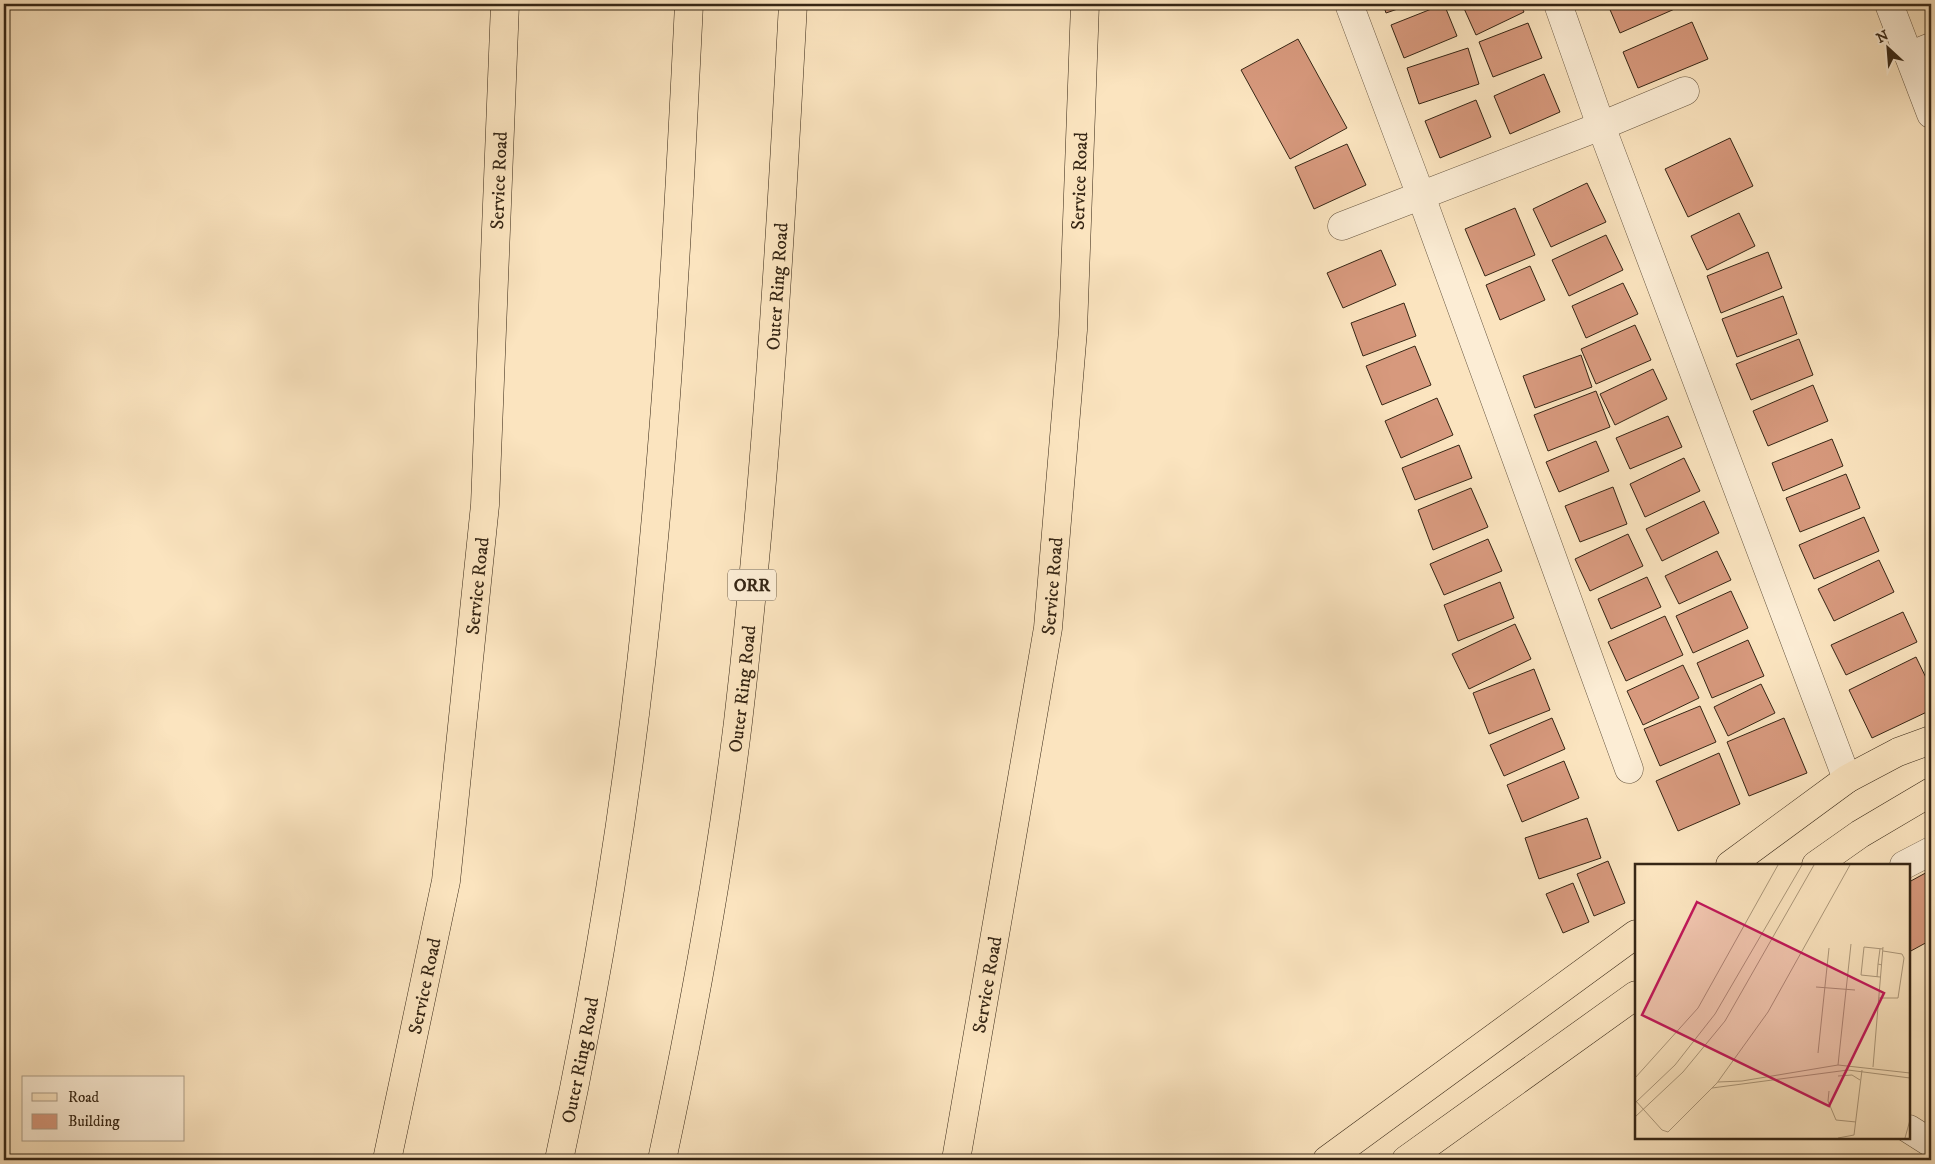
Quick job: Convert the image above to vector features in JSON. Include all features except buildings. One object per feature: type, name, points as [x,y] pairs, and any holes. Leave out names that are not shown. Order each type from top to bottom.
[{"type":"main road","name":"Service Road","points":[[387,1160],[446,881],[486,505],[505,4]]},
{"type":"main road","name":"Outer Ring Road","points":[[559,1160],[589,1011],[615,862],[652,560],[676,256],[689,4]]},
{"type":"main road","name":"Outer Ring Road","points":[[662,1160],[690,1027],[715,886],[738,723],[754,570],[775,320],[793,4]]},
{"type":"main road","name":"Service Road","points":[[956,1160],[1048,628],[1073,330],[1085,4]]},
{"type":"main road","points":[[1731,864],[1847,780],[1898,752],[1931,740]]},
{"type":"main road","points":[[1817,864],[1860,834],[1931,792]]},
{"type":"main road","points":[[1327,1160],[1635,935]]},
{"type":"main road","points":[[1406,1160],[1635,996]]},
{"type":"street","points":[[1349,4],[1421,196],[1628,769]]},
{"type":"street","points":[[1558,4],[1601,126],[1847,780]]},
{"type":"street","points":[[1889,4],[1920,51],[1931,114]]},
{"type":"street","points":[[1342,226],[1601,126],[1686,91]]},
{"type":"street","points":[[1906,864],[1931,851]]},
{"type":"street","points":[[1910,1130],[1931,1143]]}]
